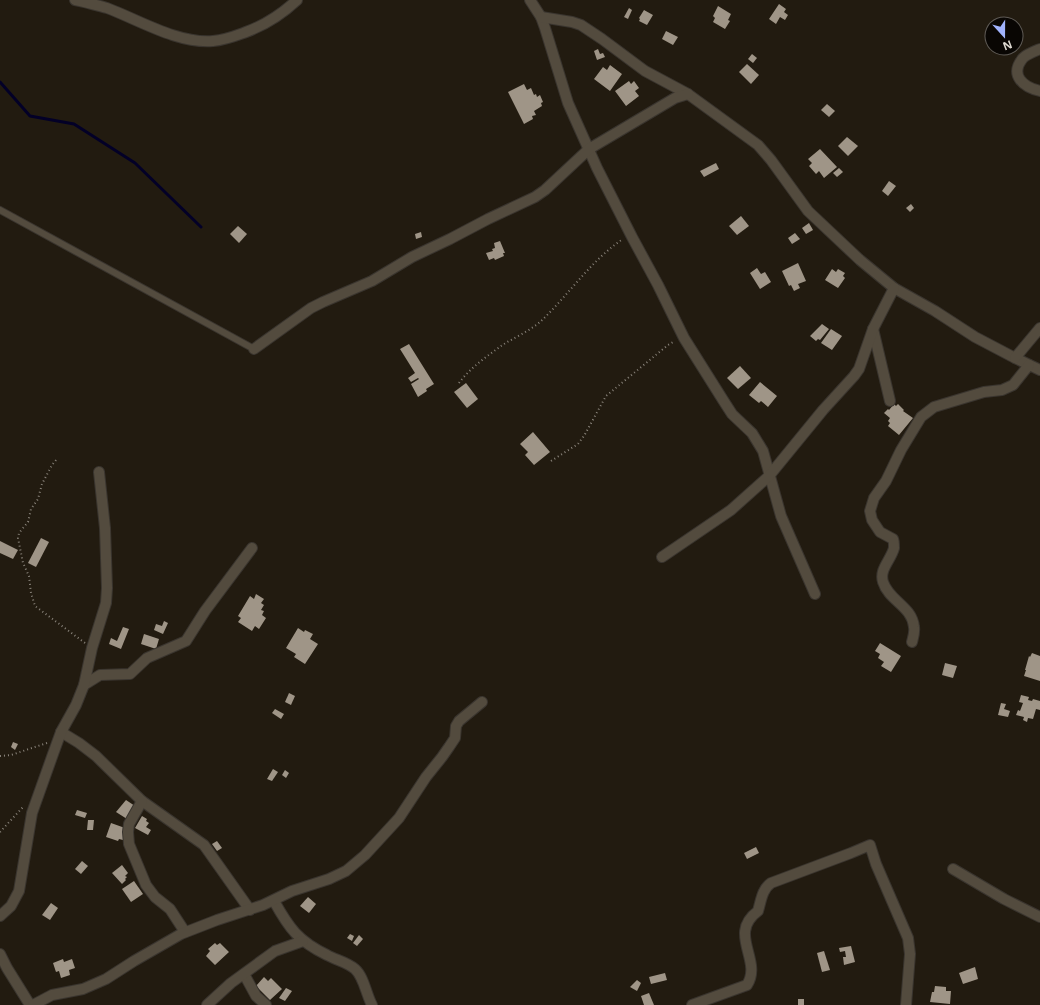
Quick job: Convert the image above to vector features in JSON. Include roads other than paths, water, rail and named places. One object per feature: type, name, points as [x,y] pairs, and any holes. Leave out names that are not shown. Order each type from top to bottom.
[{"type":"street","points":[[75,0],[107,8],[163,32],[196,41],[214,41],[231,38],[270,21],[296,0]]},
{"type":"street","points":[[530,0],[541,17],[568,103],[597,168],[684,338],[729,409],[752,433],[763,451],[781,516],[815,594]]},
{"type":"street","points":[[541,17],[581,25],[645,71],[688,94],[758,145],[771,160],[808,211],[860,260],[894,288],[935,311],[975,337],[1040,370]]},
{"type":"street","points":[[1040,49],[1024,57],[1017,68],[1018,77],[1024,85],[1040,91]]},
{"type":"street","points":[[254,349],[311,308],[372,281],[412,258],[535,197],[545,190],[589,149],[675,98],[688,94]]},
{"type":"street","points":[[662,557],[731,510],[770,476],[823,410],[859,369],[873,330],[894,288]]},
{"type":"street","points":[[1015,358],[1040,328]]},
{"type":"street","points":[[873,330],[890,401]]},
{"type":"street","points":[[912,642],[914,627],[911,615],[904,606],[890,594],[883,582],[883,569],[894,547],[893,539],[880,532],[872,520],[870,511],[874,498],[886,481],[901,450],[921,417],[934,407],[984,392],[1002,390],[1013,385],[1029,365]]},
{"type":"street","points":[[0,916],[11,906],[19,891],[32,813],[60,736],[76,705],[84,685],[92,648],[103,615],[106,596],[105,528],[99,472]]},
{"type":"street","points":[[84,685],[100,676],[130,674],[147,658],[185,642],[205,611],[252,548]]},
{"type":"street","points":[[0,954],[7,968],[32,1005],[52,995],[83,989],[97,984],[185,932],[250,910],[274,901],[292,891],[340,875],[365,855],[399,818],[454,738],[456,726],[459,720],[482,702]]},
{"type":"street","points":[[60,736],[79,743],[96,756],[142,800],[204,845],[250,910]]},
{"type":"street","points":[[142,800],[129,824],[129,844],[146,885],[155,897],[170,909],[185,932]]},
{"type":"street","points":[[692,1005],[747,985],[751,979],[752,971],[745,940],[746,927],[750,918],[758,911],[763,892],[767,886],[771,883],[851,854],[870,845],[876,864],[908,938],[910,954],[906,1005]]},
{"type":"street","points":[[952,869],[1004,899],[1040,917]]},
{"type":"street","points":[[274,901],[292,931],[303,941],[313,948],[354,969],[363,982],[372,1005]]},
{"type":"street","points":[[207,1005],[231,983],[274,951],[303,941]]},
{"type":"street","points":[[244,974],[256,996],[266,1005]]},
{"type":"lane","points":[[0,210],[254,349]]},
{"type":"waterway","points":[[0,82],[30,116],[74,124],[135,163],[201,227]]}]
